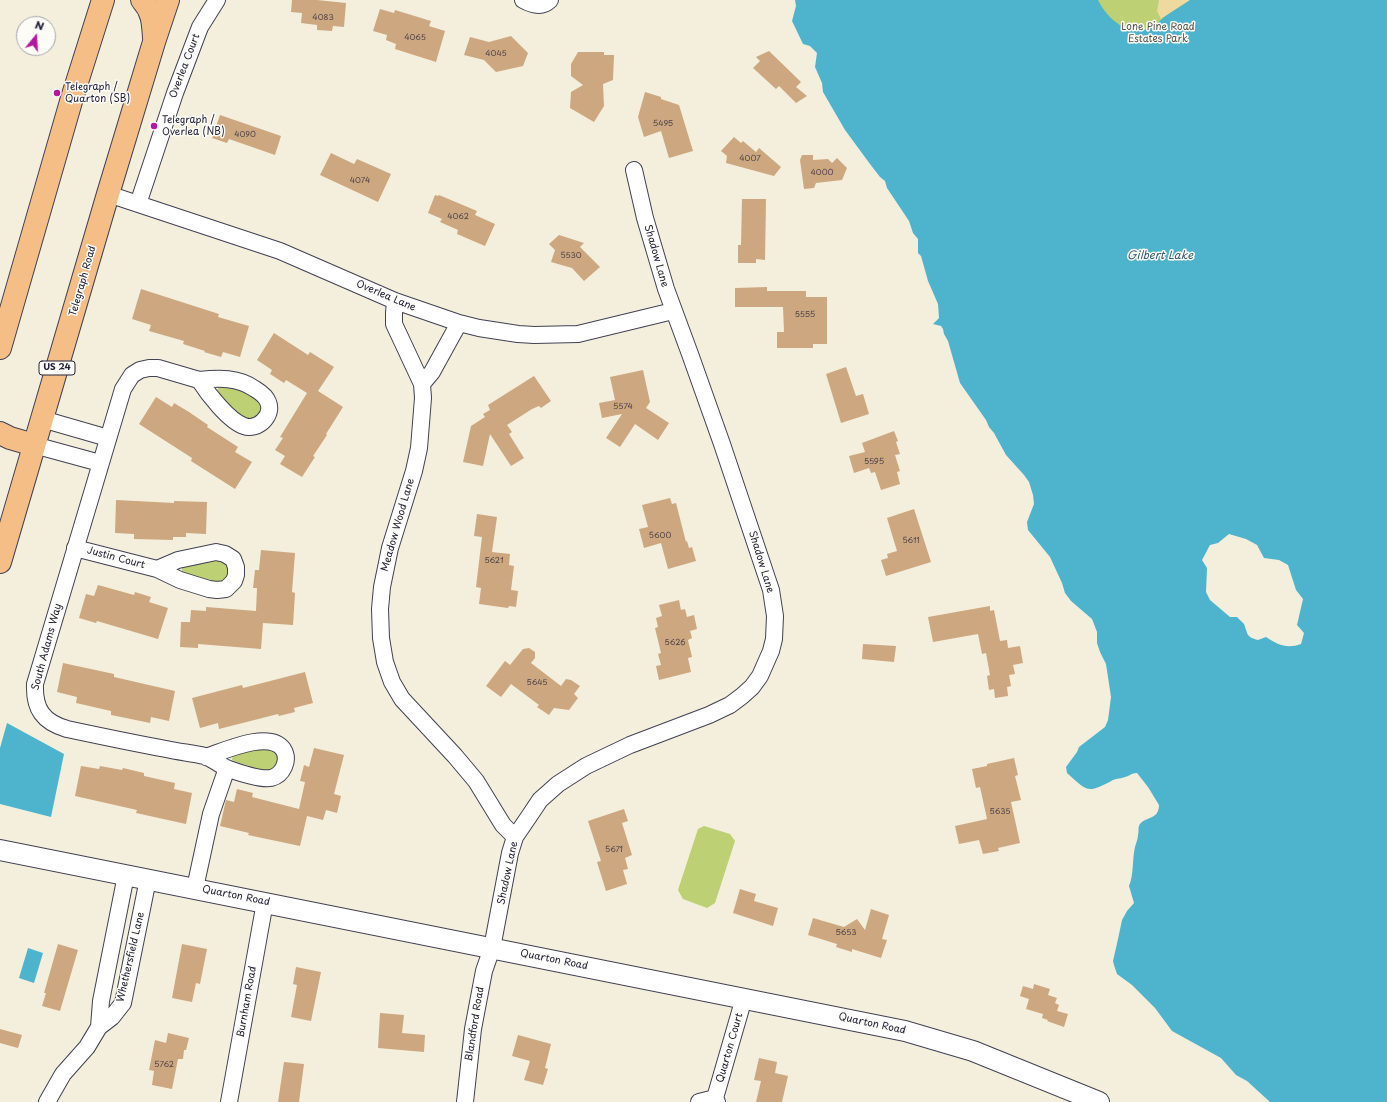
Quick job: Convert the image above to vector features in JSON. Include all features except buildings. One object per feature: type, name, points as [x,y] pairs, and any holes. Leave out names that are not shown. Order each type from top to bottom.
[{"type":"highway","points":[[0,348],[72,98],[103,0]]},
{"type":"highway","points":[[142,0],[147,5],[153,18],[154,42]]},
{"type":"highway","name":"Telegraph Road","points":[[2,546],[42,419],[108,194],[168,0]]},
{"type":"highway","points":[[0,433],[10,438],[34,445]]},
{"type":"street","name":"Overlea Court","points":[[138,204],[175,93],[200,27],[216,0]]},
{"type":"street","points":[[523,0],[535,5],[542,5],[550,0]]},
{"type":"street","name":"Shadow Lane","points":[[492,948],[510,853],[515,837],[540,800],[558,784],[586,766],[630,745],[709,715],[730,705],[752,687],[760,676],[771,651],[774,638],[775,616],[771,590],[722,444],[658,266],[634,170]]},
{"type":"street","name":"Overlea Lane","points":[[108,194],[280,251],[395,301],[459,323],[479,328],[518,334],[578,334],[673,311]]},
{"type":"street","name":"Meadow Wood Lane","points":[[395,301],[394,324],[422,384],[423,398],[419,448],[414,471],[390,548],[382,587],[380,609],[381,638],[385,662],[392,682],[402,699],[455,756],[476,782],[503,825],[515,837]]},
{"type":"street","points":[[422,384],[432,372],[459,323]]},
{"type":"street","name":"South Adams Way","points":[[199,380],[158,368],[140,370],[132,375],[123,389],[35,684],[35,696],[38,708],[44,718],[56,726],[67,729],[206,757],[227,768],[262,778],[270,778],[278,775],[284,768],[286,761],[285,753],[280,745],[269,741],[245,745],[206,757]]},
{"type":"street","points":[[42,419],[108,438]]},
{"type":"street","points":[[34,445],[100,463]]},
{"type":"street","name":"Justin Court","points":[[75,548],[157,569]]},
{"type":"street","points":[[195,888],[211,814],[227,768]]},
{"type":"street","name":"Quarton Road","points":[[0,850],[905,1031],[935,1039],[973,1052],[1099,1102]]},
{"type":"street","name":"Whethersfield Lane","points":[[99,1027],[101,1001],[126,875]]},
{"type":"street","name":"Whethersfield Lane","points":[[47,1102],[63,1074],[87,1047],[99,1027],[112,1017],[123,1003],[148,879]]},
{"type":"street","name":"Burnham Road","points":[[229,1102],[265,902]]},
{"type":"street","name":"Blandford Road","points":[[465,1102],[472,1029],[484,971],[492,948]]},
{"type":"street","name":"Quarton Court","points":[[699,1102],[716,1100],[744,998]]},
{"type":"green space","name":"Lone Pine Road Estates Park","points":[[1075,0],[1218,0],[1165,85]]},
{"type":"green space","points":[[220,385],[234,386],[249,392],[262,406],[261,413],[253,420],[243,419],[218,396],[216,392]]},
{"type":"green space","points":[[216,558],[225,561],[230,570],[227,580],[218,584],[182,572],[183,566]]},
{"type":"green space","points":[[265,747],[272,748],[278,756],[278,763],[272,771],[265,771],[232,760],[233,754]]},
{"type":"green space","points":[[704,826],[730,834],[735,841],[715,903],[707,908],[683,899],[678,890],[698,829]]},
{"type":"sand","points":[[1159,0],[1190,0],[1161,19],[1157,11]]},
{"type":"water","name":"Gilbert Lake","points":[[795,0],[1098,0],[1107,14],[1120,25],[1128,29],[1144,30],[1153,27],[1164,17],[1190,0],[1387,0],[1387,1102],[1270,1102],[1247,1081],[1236,1075],[1221,1058],[1172,1031],[1155,1008],[1132,985],[1117,974],[1113,961],[1122,920],[1134,903],[1129,886],[1132,877],[1134,852],[1139,827],[1141,823],[1156,814],[1159,805],[1137,773],[1133,773],[1124,778],[1114,779],[1093,789],[1088,789],[1079,784],[1067,773],[1066,767],[1079,747],[1105,727],[1108,720],[1111,697],[1106,664],[1097,643],[1097,632],[1092,619],[1071,601],[1065,593],[1050,557],[1028,530],[1027,522],[1034,504],[1029,482],[1006,455],[986,420],[960,383],[943,329],[941,326],[933,324],[939,318],[938,304],[928,281],[921,256],[918,253],[918,239],[913,233],[909,221],[887,188],[885,181],[880,177],[845,130],[823,92],[822,83],[815,67],[817,53],[810,46],[803,44],[792,21],[796,6]],"holes":[[[1229,534],[1246,539],[1257,545],[1264,558],[1279,560],[1288,565],[1296,590],[1303,599],[1297,625],[1304,633],[1301,644],[1287,646],[1279,644],[1266,637],[1258,640],[1251,638],[1248,635],[1244,624],[1237,617],[1230,617],[1210,600],[1206,592],[1207,568],[1202,560],[1210,545],[1218,543]]]},
{"type":"water","points":[[7,723],[64,754],[51,817],[0,804],[0,748]]},
{"type":"water","points":[[28,948],[43,953],[34,983],[19,978]]},
{"type":"place","name":"Telegraph / Quarton (SB)","points":[[57,93]]},
{"type":"place","name":"Telegraph / Overlea (NB)","points":[[154,126]]}]
